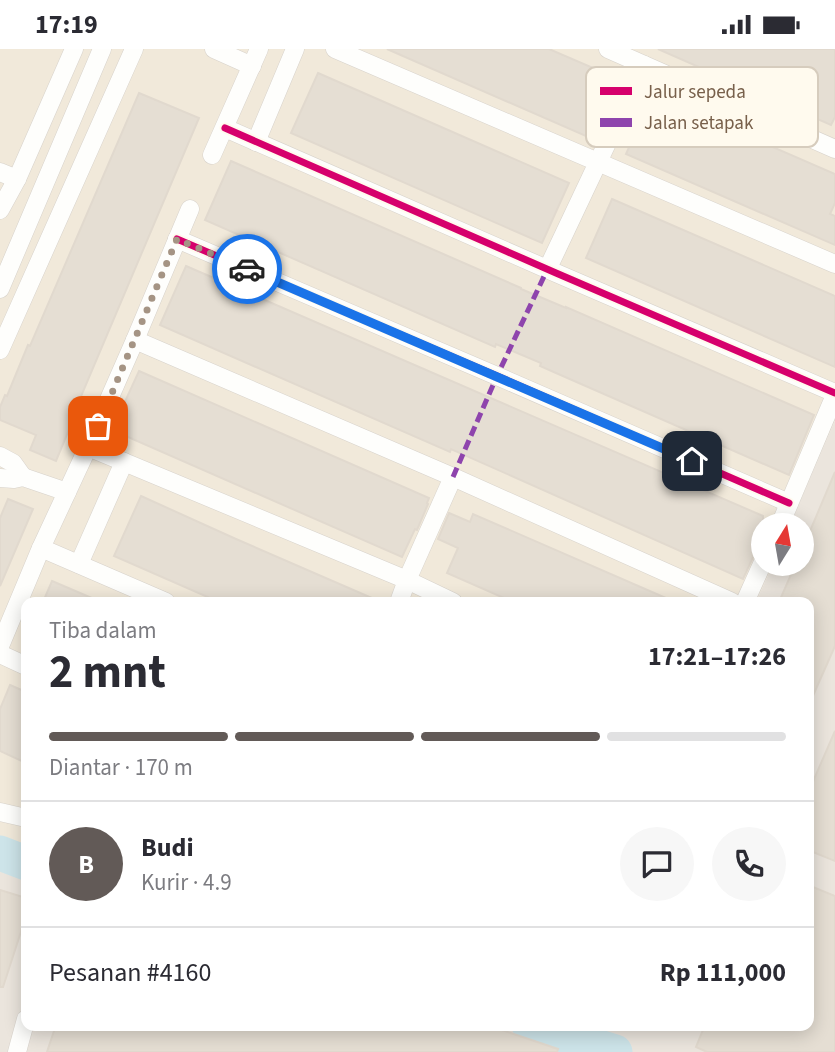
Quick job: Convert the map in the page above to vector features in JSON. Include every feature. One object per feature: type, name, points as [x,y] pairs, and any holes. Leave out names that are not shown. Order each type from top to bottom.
[{"type":"street","points":[[0,211],[17,179],[74,49]]},
{"type":"street","points":[[0,289],[102,49]]},
{"type":"street","points":[[0,349],[134,49]]},
{"type":"street","points":[[212,155],[255,57],[214,49]]},
{"type":"street","points":[[256,142],[295,49]]},
{"type":"street","points":[[335,49],[835,264]]},
{"type":"street","points":[[608,49],[649,67]]},
{"type":"street","points":[[225,128],[835,394],[784,513]]},
{"type":"street","points":[[818,142],[835,149]]},
{"type":"street","points":[[548,268],[606,147]]},
{"type":"street","points":[[0,172],[17,179]]},
{"type":"street","points":[[0,646],[190,209]]},
{"type":"street","points":[[177,239],[789,503]]},
{"type":"street","points":[[135,340],[453,477],[721,597]]},
{"type":"street","points":[[88,447],[443,597]]},
{"type":"street","points":[[0,456],[13,463],[23,477]]},
{"type":"street","points":[[79,564],[124,462]]},
{"type":"street","points":[[0,478],[23,477],[67,492]]},
{"type":"street","points":[[400,597],[453,477]]},
{"type":"street","points":[[41,548],[155,597]]},
{"type":"street","points":[[747,597],[757,576]]},
{"type":"street","points":[[0,654],[21,664]]},
{"type":"street","points":[[0,812],[21,817]]},
{"type":"street","points":[[17,1052],[23,1031]]},
{"type":"shaded area","points":[[0,49],[835,49],[835,420],[795,513],[751,513],[751,576],[768,576],[758,597],[21,597],[21,843],[0,837]]},
{"type":"shaded area","points":[[835,420],[835,1052],[0,1052],[0,837],[21,843],[21,1031],[814,1031],[814,597],[758,597],[768,576],[814,576],[814,513],[795,513]]},
{"type":"building","points":[[387,49],[549,49],[591,67],[586,67],[586,136]]},
{"type":"building","points":[[658,49],[835,49],[835,117],[831,125],[818,119],[818,67],[699,67]]},
{"type":"building","points":[[318,73],[569,183],[542,243],[291,133]]},
{"type":"building","points":[[139,93],[199,118],[76,408],[80,410],[56,461],[30,450],[36,435],[0,420],[0,407],[28,345],[30,346]]},
{"type":"building","points":[[629,147],[773,147],[835,174],[835,203],[830,214],[835,216],[835,245],[626,154]]},
{"type":"building","points":[[231,161],[814,415],[789,475],[540,366],[541,363],[496,344],[495,347],[205,220]]},
{"type":"building","points":[[612,199],[835,296],[835,367],[586,258]]},
{"type":"building","points":[[186,266],[756,513],[751,513],[751,561],[743,579],[451,449],[450,452],[160,325]]},
{"type":"building","points":[[139,371],[429,498],[417,530],[415,529],[402,557],[112,430]]},
{"type":"building","points":[[835,472],[835,646],[814,693],[814,597],[781,597],[790,576],[814,576],[814,522]]},
{"type":"building","points":[[141,496],[369,597],[208,597],[114,556]]},
{"type":"building","points":[[8,499],[33,509],[0,586],[0,518]]},
{"type":"building","points":[[449,513],[470,522],[473,514],[664,597],[502,597],[447,573],[458,548],[438,539]]},
{"type":"building","points":[[52,581],[89,597],[45,597]]},
{"type":"building","points":[[10,685],[21,690],[21,761],[0,751],[0,709]]},
{"type":"building","points":[[835,731],[835,861],[814,852],[814,779]]},
{"type":"building","points":[[814,887],[835,896],[835,1052],[707,1052],[696,1047],[703,1031],[814,1031]]},
{"type":"building","points":[[0,890],[21,896],[21,931],[3,987],[0,987]]},
{"type":"building","points":[[54,1031],[505,1031],[558,1049],[557,1052],[47,1052]]},
{"type":"waterway","points":[[0,853],[21,861]]},
{"type":"waterway","points":[[548,1031],[615,1052]]},
{"type":"marked path","points":[[453,477],[548,268]]},
{"type":"cycle path","points":[[225,128],[835,393]]},
{"type":"cycle path","points":[[177,239],[789,503]]},
{"type":"way so far","points":[[98,426],[177,239],[247,269]]},
{"type":"route","points":[[247,269],[692,461]]}]
